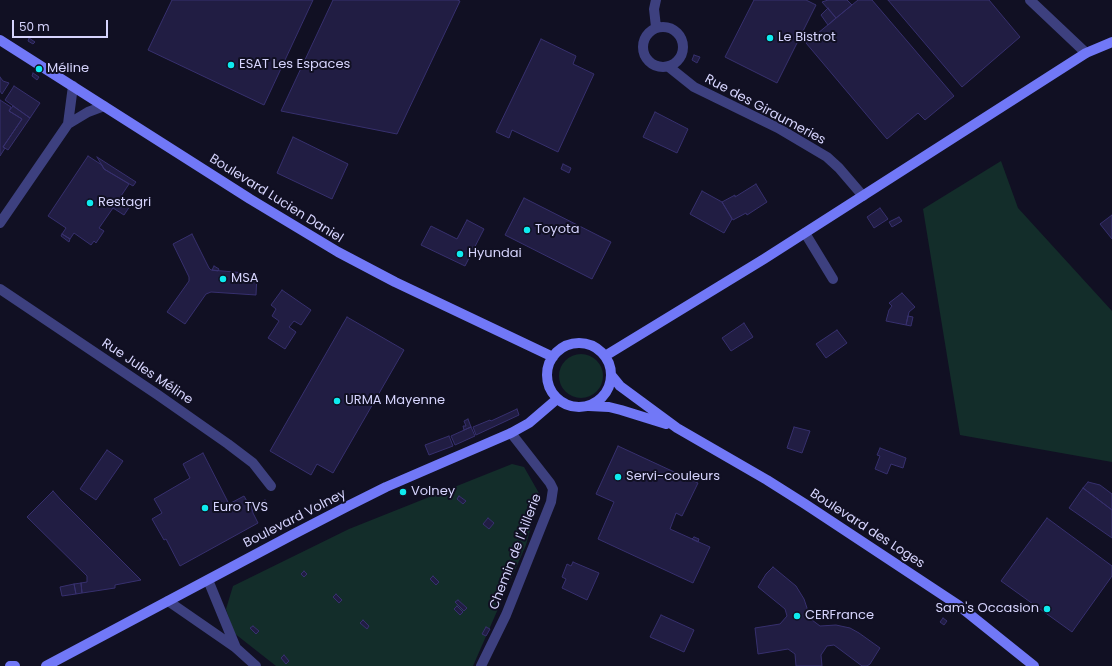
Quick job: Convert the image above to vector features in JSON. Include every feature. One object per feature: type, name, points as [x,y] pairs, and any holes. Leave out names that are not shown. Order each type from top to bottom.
[{"type":"main road","name":"Boulevard Lucien Daniel","points":[[0,40],[250,199],[338,252],[395,282],[553,357]]},
{"type":"main road","points":[[605,356],[764,259],[1086,53],[1112,42]]},
{"type":"main road","points":[[579,343],[598,349],[605,356],[611,375],[610,383],[607,391],[596,403],[588,406],[577,407],[566,405],[557,399],[551,392],[547,374],[548,365],[560,350],[569,345],[579,343]]},
{"type":"main road","name":"Boulevard des Loges","points":[[611,375],[620,386],[632,396],[677,428],[767,480],[958,605],[1034,666]]},
{"type":"main road","name":"Boulevard Volney","points":[[46,666],[292,535],[386,487],[511,433],[528,423],[557,399]]},
{"type":"main road","name":"Boulevard des Loges","points":[[588,406],[609,407],[677,428]]},
{"type":"main road","points":[[10,666],[15,666]]},
{"type":"street","points":[[656,0],[654,9],[656,27],[669,27],[680,35],[684,47],[680,59],[669,67]]},
{"type":"street","points":[[1030,0],[1086,53]]},
{"type":"street","name":"Rue des Giraumeries","points":[[656,27],[646,35],[642,47],[646,59],[656,67],[669,67],[694,86],[778,128],[827,157],[840,168],[863,196]]},
{"type":"street","points":[[68,124],[73,86]]},
{"type":"street","points":[[0,223],[68,124],[88,112],[104,106]]},
{"type":"street","points":[[805,233],[833,279]]},
{"type":"street","name":"Rue Jules Méline","points":[[0,289],[228,444],[253,463],[271,486]]},
{"type":"street","name":"Chemin de l'Aillerie","points":[[481,666],[506,615],[551,502],[553,489],[511,433]]},
{"type":"street","points":[[208,580],[236,648]]},
{"type":"street","points":[[168,601],[236,648],[256,666]]},
{"type":"green space","points":[[1001,161],[1018,208],[1112,311],[1112,462],[960,435],[923,209]]},
{"type":"green space","points":[[577,354],[585,354],[597,360],[603,372],[603,380],[597,392],[585,398],[577,398],[565,392],[559,380],[559,372],[565,360]]},
{"type":"green space","points":[[512,464],[524,467],[540,495],[526,545],[473,666],[276,666],[234,633],[226,609],[233,586],[349,529]]},
{"type":"building","name":"ESAT Les Espaces","points":[[172,0],[313,0],[264,105],[148,50]]},
{"type":"building","points":[[333,0],[460,1],[397,134],[281,111]]},
{"type":"building","points":[[754,0],[806,0],[816,5],[777,83],[725,57]]},
{"type":"building","points":[[828,0],[847,0],[852,5],[836,18],[822,2]]},
{"type":"building","points":[[858,0],[872,0],[954,96],[925,120],[918,113],[887,139],[806,43]]},
{"type":"building","points":[[888,0],[989,0],[1020,37],[962,87]]},
{"type":"building","points":[[828,8],[836,18],[828,25],[821,15]]},
{"type":"building","points":[[29,38],[35,42],[33,44],[28,41]]},
{"type":"building","points":[[541,39],[576,56],[573,64],[594,74],[558,152],[512,130],[509,138],[496,132]]},
{"type":"building","points":[[694,55],[700,57],[697,63],[692,60]]},
{"type":"building","points":[[33,73],[39,77],[37,80],[32,76]]},
{"type":"building","points":[[0,77],[3,81],[9,83],[2,94],[0,91]]},
{"type":"building","points":[[14,86],[40,103],[30,118],[5,100]]},
{"type":"building","points":[[0,100],[11,107],[9,111],[22,119],[3,147],[5,148],[0,156]]},
{"type":"building","points":[[13,106],[30,118],[8,150],[3,147],[22,119],[9,111]]},
{"type":"building","points":[[655,112],[688,129],[677,153],[643,137]]},
{"type":"building","points":[[293,137],[348,164],[332,199],[277,173]]},
{"type":"building","name":"Restagri","points":[[88,156],[102,165],[104,169],[129,184],[119,199],[130,206],[124,215],[113,208],[99,228],[104,231],[96,243],[94,241],[91,245],[74,233],[70,239],[62,234],[66,228],[48,216]]},
{"type":"building","points":[[97,157],[136,182],[133,186],[104,169]]},
{"type":"building","points":[[563,164],[571,168],[569,173],[561,169]]},
{"type":"building","points":[[756,184],[767,202],[747,215],[746,213],[733,220],[722,202],[735,195],[735,197]]},
{"type":"building","points":[[702,191],[722,202],[732,219],[724,233],[690,214]]},
{"type":"building","points":[[524,198],[611,242],[592,279],[505,235]]},
{"type":"building","points":[[880,208],[888,219],[874,228],[867,217]]},
{"type":"building","points":[[1112,215],[1112,239],[1100,224]]},
{"type":"building","points":[[899,217],[902,221],[892,227],[889,222]]},
{"type":"building","points":[[467,220],[484,229],[465,266],[421,245],[431,226],[457,239]]},
{"type":"building","points":[[62,234],[70,239],[69,242],[61,236]]},
{"type":"building","name":"MSA","points":[[192,234],[211,270],[257,274],[256,295],[211,292],[206,294],[185,324],[167,312],[189,281],[189,277],[173,244]]},
{"type":"building","points":[[214,266],[219,269],[218,271],[212,270]]},
{"type":"building","points":[[282,290],[311,310],[301,325],[294,321],[289,327],[296,332],[285,349],[268,338],[279,321],[272,316],[276,309],[271,305]]},
{"type":"building","points":[[902,293],[915,307],[909,312],[906,325],[886,321],[889,310],[892,306],[889,303]]},
{"type":"building","points":[[908,316],[913,317],[911,326],[906,325]]},
{"type":"building","name":"URMA Mayenne","points":[[347,317],[404,350],[333,473],[317,464],[311,475],[270,451]]},
{"type":"building","points":[[744,323],[753,337],[731,351],[722,338]]},
{"type":"building","points":[[837,330],[847,343],[826,358],[816,344]]},
{"type":"building","points":[[517,409],[519,415],[476,435],[473,427],[490,420],[491,421]]},
{"type":"building","points":[[468,419],[471,427],[464,430],[463,426],[466,426],[464,421]]},
{"type":"building","points":[[471,427],[475,436],[455,445],[451,436]]},
{"type":"building","points":[[794,427],[810,431],[802,453],[787,448]]},
{"type":"building","points":[[449,436],[453,446],[429,455],[425,445]]},
{"type":"building","points":[[618,446],[698,483],[682,516],[676,513],[670,529],[710,547],[693,583],[598,539],[614,502],[596,494]]},
{"type":"building","points":[[880,448],[906,458],[903,468],[891,464],[887,474],[875,469],[880,456],[877,455]]},
{"type":"building","points":[[107,450],[123,461],[96,500],[80,489]]},
{"type":"building","name":"Euro TVS","points":[[203,453],[229,504],[244,496],[248,503],[251,504],[253,513],[258,523],[180,566],[166,539],[164,540],[152,519],[162,513],[154,499],[190,478],[183,464]]},
{"type":"building","points":[[1088,482],[1100,485],[1112,494],[1112,510],[1083,488]]},
{"type":"building","points":[[1083,488],[1112,510],[1112,538],[1069,508]]},
{"type":"building","points":[[53,491],[141,580],[115,585],[115,588],[82,593],[81,583],[87,582],[87,576],[27,517]]},
{"type":"building","points":[[459,496],[466,501],[463,504],[457,499]]},
{"type":"building","points":[[265,500],[268,506],[265,507],[262,502]]},
{"type":"building","points":[[488,518],[494,523],[489,529],[483,524]]},
{"type":"building","points":[[1047,518],[1112,566],[1112,576],[1072,632],[1001,581]]},
{"type":"building","points":[[694,537],[699,539],[698,542],[692,539]]},
{"type":"building","points":[[513,547],[519,553],[516,556],[510,550]]},
{"type":"building","points":[[573,562],[599,573],[587,600],[562,588],[566,579],[562,577],[567,564],[571,566]]},
{"type":"building","name":"CERFrance","points":[[773,567],[796,586],[804,599],[808,617],[820,626],[836,625],[850,628],[880,648],[870,664],[867,666],[862,666],[834,645],[827,646],[821,655],[822,666],[796,666],[795,654],[788,649],[758,654],[755,628],[780,624],[787,616],[785,609],[758,587],[766,574]]},
{"type":"building","points":[[304,571],[307,574],[304,577],[301,574]]},
{"type":"building","points":[[433,576],[439,582],[436,585],[430,579]]},
{"type":"building","points":[[81,583],[82,593],[76,594],[74,584]]},
{"type":"building","points":[[74,584],[76,594],[62,596],[60,587]]},
{"type":"building","points":[[336,594],[342,600],[339,603],[333,597]]},
{"type":"building","points":[[458,600],[467,608],[464,611],[455,602]]},
{"type":"building","points":[[457,606],[463,612],[460,615],[454,609]]},
{"type":"building","points":[[661,615],[694,630],[684,652],[650,637]]},
{"type":"building","points":[[943,618],[947,621],[944,625],[940,622]]},
{"type":"building","points":[[363,620],[369,626],[367,629],[360,623]]},
{"type":"building","points":[[253,626],[259,631],[256,634],[250,628]]},
{"type":"building","points":[[486,627],[490,629],[486,636],[482,634]]},
{"type":"building","points":[[284,655],[289,661],[286,664],[281,658]]},
{"type":"place","name":"Le Bistrot","points":[[770,38]]},
{"type":"place","name":"ESAT Les Espaces","points":[[231,65]]},
{"type":"place","name":"Méline","points":[[39,69]]},
{"type":"place","name":"Restagri","points":[[90,203]]},
{"type":"place","name":"Toyota","points":[[527,230]]},
{"type":"place","name":"Hyundai","points":[[460,254]]},
{"type":"place","name":"MSA","points":[[223,279]]},
{"type":"place","name":"URMA Mayenne","points":[[337,401]]},
{"type":"place","name":"Servi-couleurs","points":[[618,477]]},
{"type":"place","name":"Volney","points":[[403,492]]},
{"type":"place","name":"Euro TVS","points":[[205,508]]},
{"type":"place","name":"Sam's Occasion","points":[[1047,609]]},
{"type":"place","name":"CERFrance","points":[[797,616]]}]
